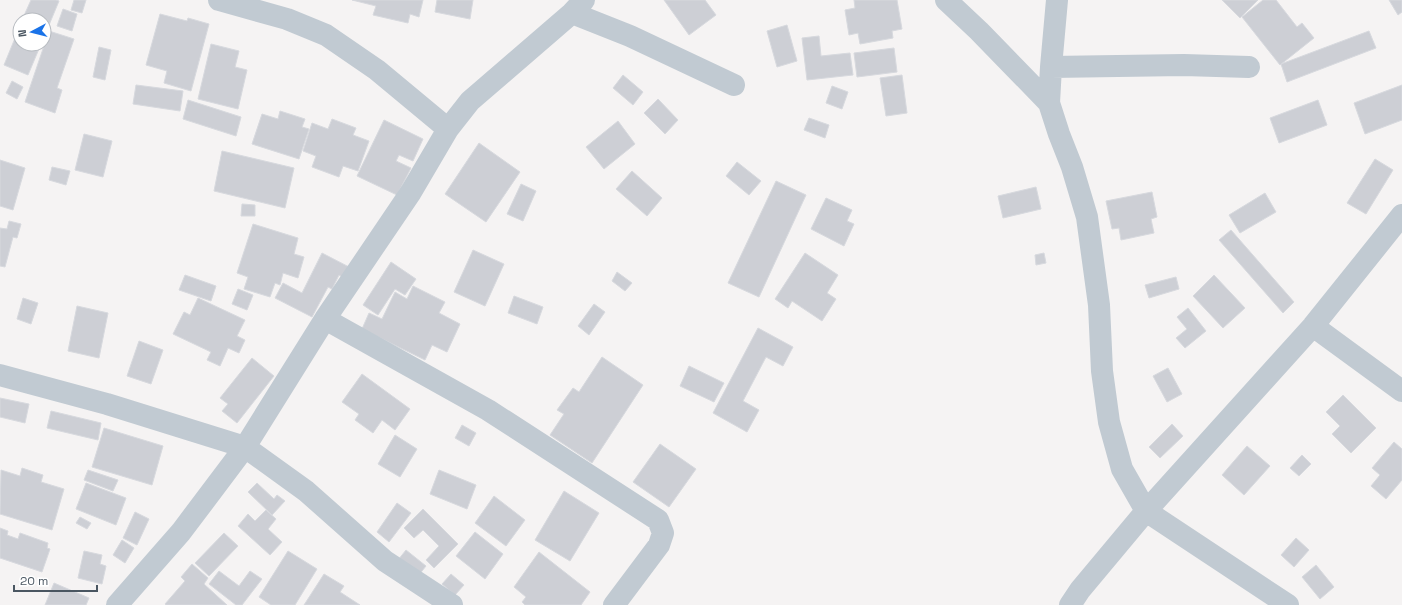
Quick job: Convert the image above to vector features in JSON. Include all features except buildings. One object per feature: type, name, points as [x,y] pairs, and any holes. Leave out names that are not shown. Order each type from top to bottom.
[{"type":"street","points":[[219,0],[287,19],[326,35],[377,70],[448,129]]},
{"type":"street","points":[[946,0],[979,31],[1049,103]]},
{"type":"street","points":[[1056,0],[1049,103],[1088,217],[1099,304],[1102,371],[1109,422],[1122,469],[1146,511],[1288,605]]},
{"type":"street","points":[[117,605],[181,532],[245,447],[325,318],[411,192],[448,129],[470,102],[578,6],[630,36],[734,85]]},
{"type":"street","points":[[1051,67],[1184,65],[1249,67]]},
{"type":"street","points":[[1070,605],[1080,590],[1146,511],[1313,326],[1402,215]]},
{"type":"street","points":[[325,318],[488,410],[658,520],[663,533],[659,545],[614,605]]},
{"type":"street","points":[[1313,326],[1402,391]]},
{"type":"street","points":[[0,375],[107,404],[245,447],[306,490],[385,561],[452,605]]}]
